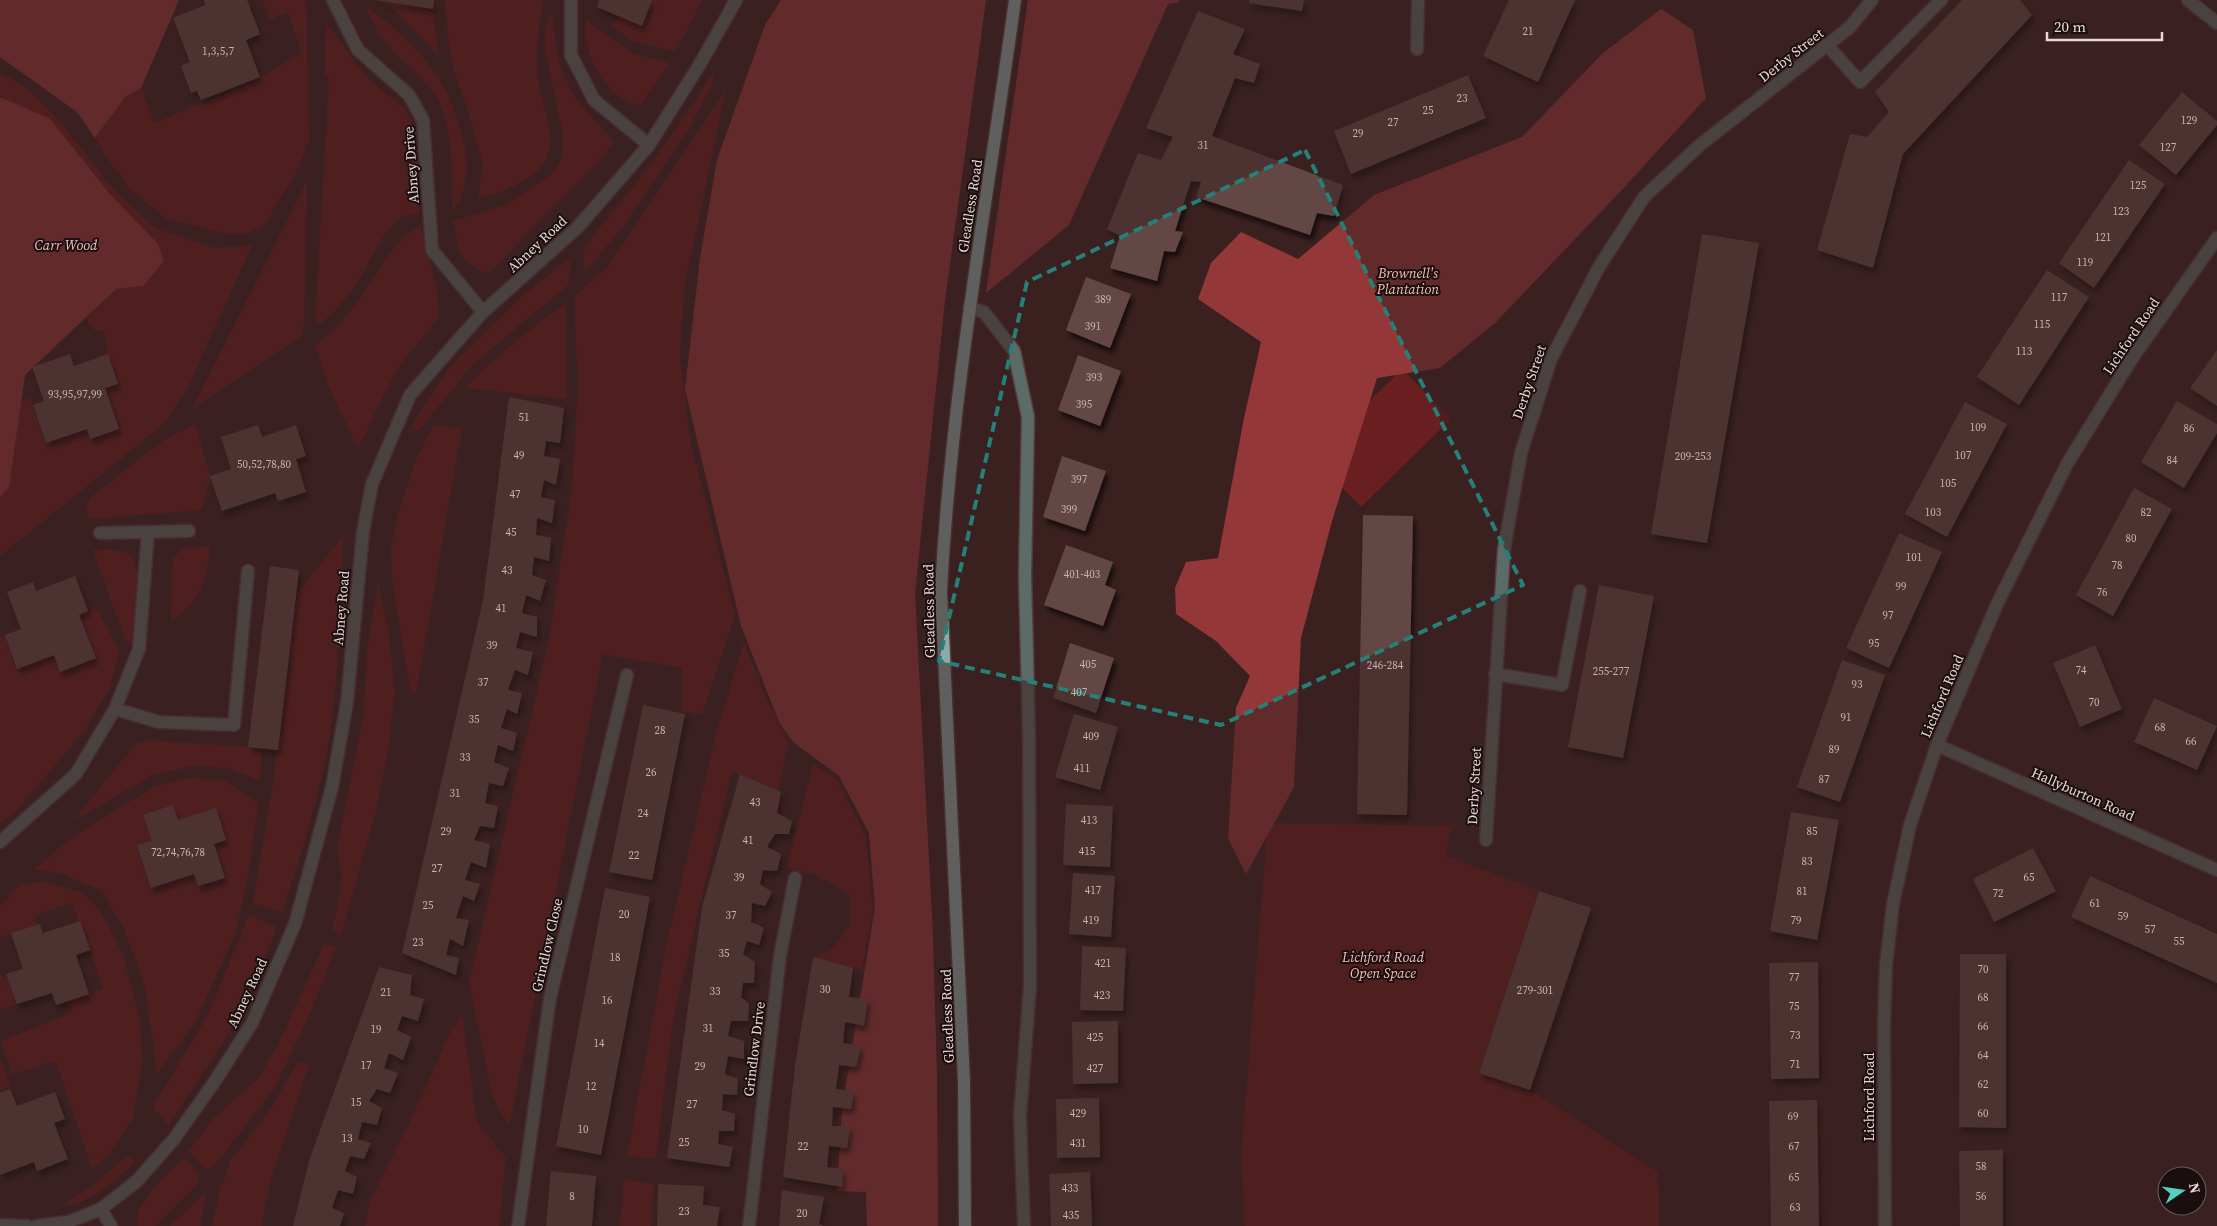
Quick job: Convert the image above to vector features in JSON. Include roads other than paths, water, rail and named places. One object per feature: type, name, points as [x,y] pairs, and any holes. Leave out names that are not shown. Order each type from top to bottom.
[{"type":"main road","name":"Gleadless Road","points":[[965,1226],[964,1081],[941,592],[944,540],[969,308],[1015,0]]},
{"type":"street","name":"Abney Drive","points":[[334,0],[358,50],[409,95],[423,120],[432,250],[483,312]]},
{"type":"street","points":[[571,0],[571,55],[594,100],[649,145]]},
{"type":"street","name":"Abney Road","points":[[36,1226],[68,1222],[101,1209],[137,1181],[174,1139],[215,1081],[252,1023],[295,924],[332,787],[347,702],[363,532],[372,484],[410,395],[483,312],[577,228],[649,145],[700,64],[736,0]]},
{"type":"street","points":[[1417,49],[1418,0]]},
{"type":"street","name":"Derby Street","points":[[1486,840],[1504,550],[1521,453],[1551,358],[1598,267],[1644,197],[1700,145],[1850,27],[1872,0]]},
{"type":"street","points":[[1828,46],[1860,82],[1941,0]]},
{"type":"street","points":[[2188,0],[2217,24]]},
{"type":"street","name":"Lichford Road","points":[[1884,1226],[1884,1025],[1886,965],[1893,904],[1910,825],[1937,745],[1997,604],[2067,464],[2130,360],[2217,238]]},
{"type":"street","points":[[969,308],[984,312],[1014,351],[1028,417],[1024,576],[1029,737],[1030,986],[1020,1116],[1024,1226]]},
{"type":"street","points":[[100,533],[189,530]]},
{"type":"street","points":[[0,842],[76,774],[115,710],[139,649],[148,532]]},
{"type":"street","points":[[115,710],[159,722],[234,725],[248,571]]},
{"type":"street","points":[[1495,674],[1562,685],[1580,590]]},
{"type":"street","name":"Grindlow Close","points":[[518,1226],[550,998],[627,675]]},
{"type":"street","name":"Hallyburton Road","points":[[1937,745],[2217,870]]},
{"type":"street","name":"Grindlow Drive","points":[[749,1226],[780,956],[795,878]]},
{"type":"street","points":[[101,1209],[111,1226]]},
{"type":"street","points":[[0,1225],[27,1226]]},
{"type":"park label","name":"Carr Wood","points":[[66,245]]},
{"type":"park label","name":"Brownell's Plantation","points":[[1408,282]]},
{"type":"park label","name":"Lichford Road Open Space","points":[[1383,966]]}]
